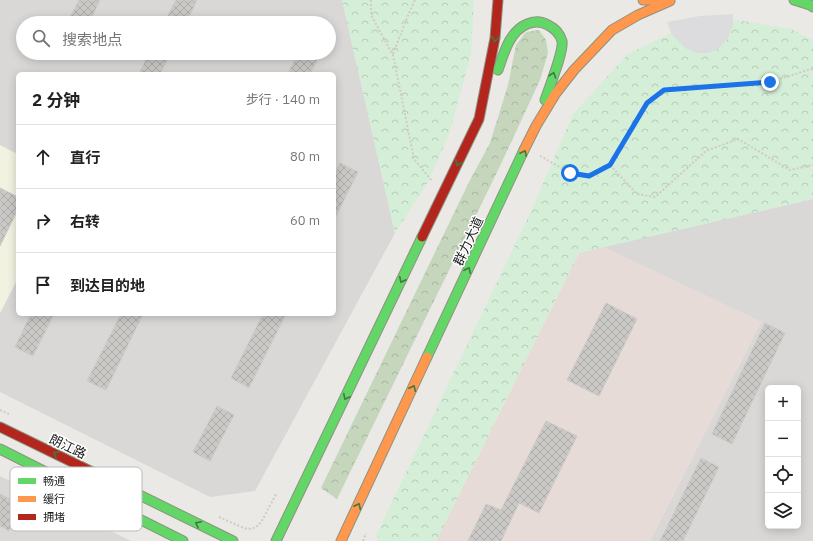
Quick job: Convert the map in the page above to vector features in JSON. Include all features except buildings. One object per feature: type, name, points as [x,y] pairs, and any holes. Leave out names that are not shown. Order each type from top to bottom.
[{"type":"main road","points":[[479,120],[495,38],[498,0]]},
{"type":"main road","points":[[643,0],[670,0]]},
{"type":"main road","name":"群力大道","points":[[341,541],[536,126],[556,93],[574,70],[612,30],[638,15],[674,0]]},
{"type":"main road","points":[[794,0],[813,7]]},
{"type":"main road","points":[[276,541],[479,120],[504,54],[515,32],[526,24],[541,22],[548,24],[554,29],[561,38],[562,44],[536,126]]},
{"type":"main road","name":"朗江路","points":[[0,427],[82,467]]},
{"type":"main road","points":[[0,449],[36,467]]},
{"type":"main road","name":"朗江路","points":[[142,496],[233,541]]},
{"type":"main road","points":[[142,520],[183,541]]},
{"type":"path","points":[[371,0],[371,15],[393,54],[414,159],[432,182]]},
{"type":"path","points":[[393,54],[415,0]]},
{"type":"path","points":[[540,156],[570,173],[589,176],[610,165],[647,103],[664,90],[770,82],[811,69],[813,70]]},
{"type":"path","points":[[610,165],[637,194],[654,197],[706,151],[738,139],[790,170],[813,166]]},
{"type":"path","points":[[0,410],[14,417]]},
{"type":"path","points":[[219,517],[244,528],[254,528],[262,521],[276,494]]},
{"type":"path","points":[[363,541],[366,533]]},
{"type":"shaded area","points":[[0,0],[342,0],[395,233],[255,491],[210,497],[0,392],[0,313],[16,282],[16,316],[336,316],[336,72],[16,72],[16,153],[0,145]]},
{"type":"shaded area","points":[[733,14],[733,24],[728,38],[718,49],[708,53],[696,53],[685,48],[672,35],[667,22],[700,16]]},
{"type":"shaded area","points":[[0,145],[16,154],[16,282],[0,313]]},
{"type":"shaded area","points":[[813,199],[813,541],[650,541],[761,322],[603,247]]},
{"type":"shaded area","points":[[603,247],[761,322],[650,541],[436,541],[579,253]]},
{"type":"shaded area","points":[[0,476],[10,481],[10,531],[111,531],[131,541],[0,541]]},
{"type":"green space","points":[[342,0],[474,0],[471,55],[448,137],[428,182],[395,233]]},
{"type":"green space","points":[[730,19],[791,29],[813,40],[813,199],[579,253],[436,541],[377,541],[378,531],[533,207],[573,114],[628,54],[682,28]]},
{"type":"green space","points":[[539,30],[546,40],[548,53],[540,80],[501,164],[337,499],[321,488],[469,182],[490,143],[508,85],[516,45],[526,32]]},
{"type":"traffic: fast","points":[[794,0],[813,7]]},
{"type":"traffic: fast","points":[[498,70],[508,44],[516,32],[527,24],[535,22],[540,22],[550,26],[560,36],[562,46],[559,61],[545,100]]},
{"type":"traffic: fast","points":[[427,357],[524,150]]},
{"type":"traffic: fast","points":[[276,541],[422,237]]},
{"type":"traffic: fast","points":[[0,449],[36,467]]},
{"type":"traffic: fast","points":[[142,496],[233,541]]},
{"type":"traffic: fast","points":[[142,520],[183,541]]},
{"type":"traffic: slow","points":[[643,0],[670,0]]},
{"type":"traffic: slow","points":[[524,150],[536,126],[556,93],[574,70],[612,30],[638,15],[670,1]]},
{"type":"traffic: slow","points":[[341,541],[427,357]]},
{"type":"traffic: jam","points":[[422,237],[479,119],[495,38],[498,0]]},
{"type":"traffic: jam","points":[[0,427],[82,467]]},
{"type":"route","points":[[570,173],[589,176],[610,165],[647,103],[664,90],[770,82]]}]
